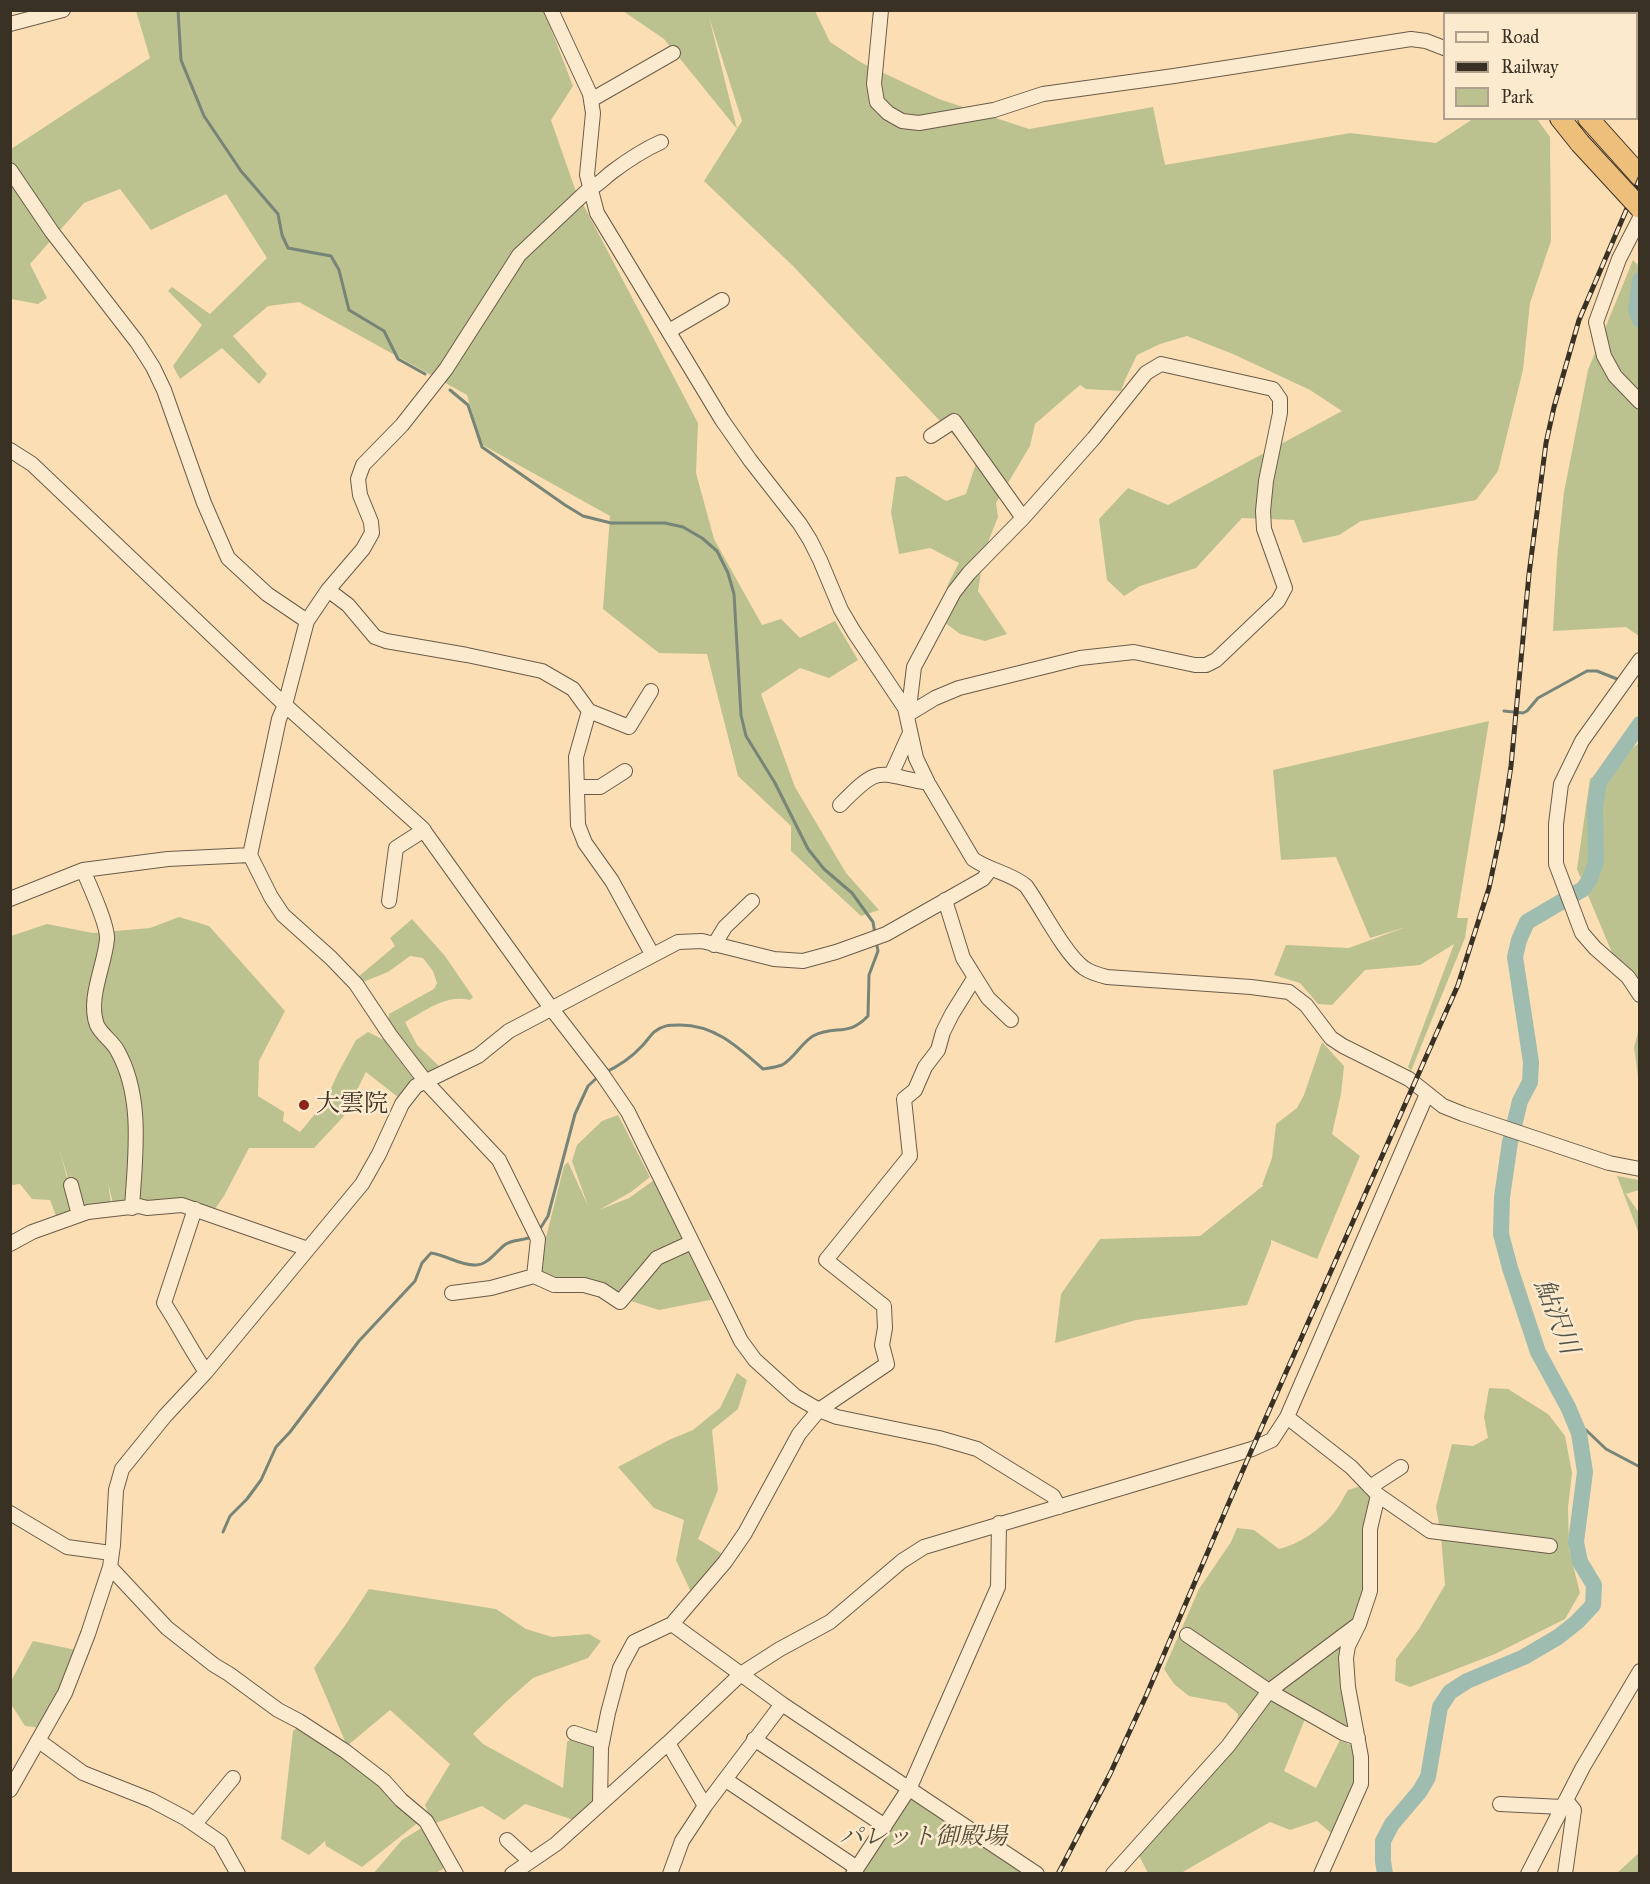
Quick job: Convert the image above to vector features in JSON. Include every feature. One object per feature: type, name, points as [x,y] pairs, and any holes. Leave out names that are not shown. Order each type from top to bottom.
[{"type":"highway","points":[[1562,120],[1640,208]]},
{"type":"highway","points":[[1599,122],[1640,163]]},
{"type":"highway","points":[[1599,122],[1640,176]]},
{"type":"street","points":[[10,24],[63,10]]},
{"type":"street","points":[[551,10],[578,66],[591,100],[593,113],[587,175],[597,213],[722,420],[800,524],[820,560],[845,617],[906,712],[916,758],[928,783],[973,859],[1019,880],[1026,886],[1070,953],[1085,969],[1107,977],[1251,987],[1289,992],[1306,1005],[1331,1038],[1415,1084],[1443,1106],[1609,1163],[1640,1168]]},
{"type":"street","points":[[881,10],[874,84],[877,102],[888,113],[902,121],[919,123],[994,110],[1043,94],[1411,39],[1426,41],[1443,48]]},
{"type":"street","points":[[591,100],[673,53]]},
{"type":"street","points":[[534,1276],[536,1233],[498,1160],[426,1082],[390,1035],[356,984],[283,915],[271,897],[250,855],[279,719],[285,705],[307,621],[328,590],[363,549],[372,532],[371,522],[360,495],[358,479],[363,465],[402,425],[446,369],[519,255],[589,189],[599,185],[609,174],[644,149],[661,142]]},
{"type":"street","points":[[10,170],[52,232],[137,342],[153,367],[164,390],[204,503],[228,558],[267,594],[307,621]]},
{"type":"street","points":[[1640,218],[1618,259],[1596,322],[1604,356],[1615,376],[1640,402]]},
{"type":"street","points":[[669,331],[722,300]]},
{"type":"street","points":[[1161,364],[1273,389],[1280,399],[1280,413],[1266,481],[1264,529],[1285,588],[1278,601],[1216,660],[1206,665],[1195,665],[1134,652],[1080,658],[959,688],[906,712],[910,700],[914,667],[954,592],[1094,438],[1146,373],[1161,364]]},
{"type":"street","points":[[931,436],[954,421],[1023,518]]},
{"type":"street","points":[[10,450],[33,464],[285,705],[424,830],[628,1112],[741,1341],[755,1360],[795,1396],[819,1410],[837,1417],[939,1438],[977,1449],[1053,1496],[1059,1507]]},
{"type":"street","points":[[328,590],[348,605],[375,637],[542,671],[573,689],[589,711],[629,727],[651,691]]},
{"type":"street","points":[[1640,660],[1582,741],[1561,784],[1556,824],[1556,864],[1582,933],[1595,948],[1628,977],[1640,995]]},
{"type":"street","points":[[589,711],[576,757],[578,825],[585,843],[612,881],[652,954]]},
{"type":"street","points":[[891,775],[910,733]]},
{"type":"street","points":[[577,787],[600,787],[625,771]]},
{"type":"street","points":[[840,805],[871,776],[884,774],[928,783]]},
{"type":"street","points":[[388,901],[396,848],[424,830]]},
{"type":"street","points":[[10,899],[83,870],[168,858],[250,855]]},
{"type":"street","points":[[10,1790],[65,1693],[88,1634],[111,1560],[116,1490],[122,1469],[363,1184],[380,1154],[402,1104],[416,1086],[478,1056],[509,1031],[678,942],[702,941],[774,959],[803,961],[886,934],[982,879],[991,869]]},
{"type":"street","points":[[83,870],[107,936],[94,1000],[97,1025],[117,1050],[130,1083],[136,1136],[132,1208]]},
{"type":"street","points":[[945,900],[963,958],[987,998],[1011,1020]]},
{"type":"street","points":[[714,945],[725,927],[752,901]]},
{"type":"street","points":[[600,1803],[602,1742],[608,1713],[620,1668],[634,1642],[672,1624],[725,1562],[745,1533],[799,1434],[819,1410],[887,1364],[882,1345],[885,1328],[884,1306],[826,1260],[910,1156],[904,1099],[915,1090],[925,1067],[938,1050],[943,1032],[952,1014],[975,977]]},
{"type":"street","points":[[512,1874],[556,1844],[741,1674],[780,1649],[830,1622],[902,1561],[924,1547],[1263,1445],[1272,1440],[1287,1417],[1427,1094]]},
{"type":"street","points":[[71,1185],[79,1215]]},
{"type":"street","points":[[10,1244],[32,1232],[89,1212],[182,1205],[308,1249]]},
{"type":"street","points":[[195,1209],[164,1303],[206,1372]]},
{"type":"street","points":[[452,1293],[490,1288],[534,1276],[554,1285],[587,1286],[602,1290],[621,1302],[657,1258],[692,1242]]},
{"type":"street","points":[[1287,1417],[1352,1467],[1374,1491],[1430,1531],[1550,1546]]},
{"type":"street","points":[[1321,1874],[1361,1784],[1361,1757],[1348,1687],[1346,1658],[1348,1646],[1359,1624],[1370,1591],[1370,1529],[1374,1491],[1401,1467]]},
{"type":"street","points":[[10,1513],[67,1547],[111,1560],[167,1628],[246,1688],[278,1710],[299,1720],[384,1781],[401,1800],[426,1821],[456,1874]]},
{"type":"street","points":[[726,1780],[855,1871],[910,1787],[998,1587],[999,1523]]},
{"type":"street","points":[[672,1624],[782,1704],[910,1787],[1033,1873]]},
{"type":"street","points":[[1113,1874],[1228,1746],[1269,1691],[1359,1624]]},
{"type":"street","points":[[1188,1635],[1269,1691],[1343,1733],[1358,1738]]},
{"type":"street","points":[[1528,1874],[1583,1767],[1640,1671]]},
{"type":"street","points":[[670,1874],[682,1841],[705,1806],[782,1704]]},
{"type":"street","points":[[574,1733],[602,1742]]},
{"type":"street","points":[[754,1739],[885,1826]]},
{"type":"street","points":[[39,1741],[83,1773],[151,1800],[195,1824],[220,1842],[238,1874]]},
{"type":"street","points":[[668,1743],[705,1806]]},
{"type":"street","points":[[195,1824],[233,1778]]},
{"type":"street","points":[[1500,1804],[1570,1804],[1574,1810],[1565,1874]]},
{"type":"street","points":[[507,1840],[530,1861]]},
{"type":"green space","points":[[136,11],[544,11],[573,86],[551,120],[575,189],[698,423],[696,473],[714,539],[762,625],[781,619],[800,638],[835,621],[858,660],[829,678],[800,668],[761,694],[795,787],[846,873],[879,910],[861,916],[791,851],[791,826],[738,776],[707,654],[659,653],[603,609],[610,516],[481,444],[467,395],[299,302],[268,306],[233,336],[267,374],[259,384],[222,348],[180,379],[173,366],[202,325],[168,291],[172,287],[210,314],[267,258],[226,194],[151,230],[120,189],[84,203],[30,264],[47,298],[38,304],[11,299],[11,149],[150,58]]},
{"type":"green space","points":[[623,11],[815,11],[830,42],[862,63],[939,99],[1029,129],[1153,107],[1165,165],[1350,133],[1436,143],[1471,120],[1538,120],[1550,137],[1551,241],[1530,303],[1523,370],[1498,471],[1476,500],[1361,521],[1339,535],[1303,543],[1294,520],[1242,518],[1196,568],[1140,586],[1124,596],[1107,580],[1099,519],[1128,488],[1168,505],[1342,411],[1310,390],[1233,354],[1187,336],[1160,344],[1137,355],[1121,391],[1086,389],[1080,385],[1035,424],[1030,446],[996,503],[998,517],[984,552],[978,591],[1007,634],[985,641],[960,634],[940,619],[948,584],[959,563],[930,548],[899,554],[891,512],[896,477],[906,476],[946,501],[966,494],[977,460],[793,266],[704,181],[737,129],[664,39]],"holes":[[[709,17],[742,121],[737,129]]]},
{"type":"green space","points":[[1633,260],[1640,267],[1639,636],[1626,627],[1553,631],[1564,492],[1588,370]]},
{"type":"green space","points":[[1489,721],[1457,918],[1468,918],[1465,938],[1411,1071],[1408,1067],[1454,944],[1420,965],[1365,970],[1332,1005],[1318,1004],[1300,983],[1274,975],[1286,945],[1349,948],[1406,927],[1370,938],[1336,857],[1281,860],[1273,770]]},
{"type":"green space","points":[[1639,743],[1639,997],[1613,955],[1577,869],[1590,779]]},
{"type":"green space","points":[[179,917],[209,926],[285,1011],[259,1061],[258,1096],[284,1112],[283,1121],[300,1132],[325,1102],[356,1040],[368,1032],[384,1040],[418,1085],[403,1101],[366,1072],[344,1116],[314,1148],[249,1148],[224,1196],[212,1213],[114,1207],[108,1183],[112,1209],[79,1215],[59,1148],[77,1215],[58,1221],[50,1200],[32,1199],[20,1184],[11,1185],[11,936],[47,924],[93,933],[150,928]]},
{"type":"green space","points":[[412,919],[445,956],[473,997],[470,1000],[444,1001],[405,1022],[417,1045],[442,1069],[422,1077],[388,1024],[389,1014],[434,989],[437,983],[433,971],[423,958],[410,956],[388,972],[363,982],[358,977],[395,946],[390,938]]},
{"type":"green space","points":[[1639,1029],[1639,1084],[1634,1047]]},
{"type":"green space","points":[[1322,1042],[1344,1066],[1341,1094],[1332,1134],[1360,1156],[1317,1259],[1271,1240],[1247,1305],[1136,1320],[1055,1343],[1061,1294],[1100,1239],[1200,1236],[1264,1185],[1262,1185],[1272,1158],[1276,1124],[1297,1108],[1304,1095]]},
{"type":"green space","points":[[618,1115],[650,1177],[631,1192],[599,1210],[629,1198],[657,1178],[715,1299],[659,1310],[615,1296],[536,1277],[564,1166],[568,1162],[588,1206],[572,1161],[577,1145],[602,1121]]},
{"type":"green space","points":[[1617,1176],[1639,1180],[1639,1190],[1626,1194],[1639,1213],[1639,1234]]},
{"type":"green space","points":[[737,1373],[747,1380],[738,1409],[712,1430],[718,1490],[698,1539],[726,1556],[692,1594],[676,1560],[684,1520],[654,1508],[618,1467],[693,1430],[720,1408]]},
{"type":"green space","points":[[1489,1388],[1508,1389],[1548,1414],[1565,1436],[1572,1473],[1568,1507],[1569,1549],[1580,1593],[1565,1619],[1495,1654],[1410,1687],[1395,1681],[1396,1659],[1419,1629],[1445,1585],[1436,1507],[1452,1444],[1473,1446],[1488,1438],[1484,1417]]},
{"type":"green space","points":[[1361,1486],[1373,1498],[1367,1581],[1352,1629],[1338,1658],[1348,1728],[1309,1709],[1284,1771],[1316,1788],[1340,1740],[1356,1747],[1357,1791],[1331,1833],[1317,1821],[1290,1830],[1270,1822],[1181,1873],[1148,1873],[1137,1852],[1232,1750],[1238,1714],[1226,1703],[1189,1696],[1174,1684],[1164,1669],[1199,1589],[1231,1542],[1237,1528],[1254,1530],[1279,1549],[1287,1547],[1315,1531],[1333,1514],[1348,1490]]},
{"type":"green space","points":[[369,1589],[496,1609],[526,1629],[552,1637],[589,1634],[601,1641],[588,1658],[533,1678],[473,1734],[483,1744],[563,1788],[567,1742],[579,1733],[598,1739],[595,1799],[577,1821],[525,1804],[504,1820],[482,1806],[433,1824],[425,1805],[450,1764],[390,1710],[347,1746],[314,1668]]},
{"type":"green space","points":[[33,1641],[76,1650],[41,1728],[25,1726],[11,1704],[10,1683]]},
{"type":"green space","points":[[300,1726],[367,1776],[420,1821],[362,1867],[326,1846],[325,1841],[309,1855],[281,1839],[293,1731]]},
{"type":"green space","name":"パレット御殿場","points":[[912,1789],[1027,1864],[1021,1873],[858,1874]]},
{"type":"green space","points":[[428,1824],[446,1842],[443,1869],[436,1873],[373,1874],[402,1840]]},
{"type":"green space","points":[[1639,1853],[1639,1873],[1617,1873]]},
{"type":"waterway","points":[[178,10],[181,60],[204,116],[241,171],[278,214],[282,235],[288,248],[331,256],[339,270],[349,310],[384,331],[398,359],[425,374]]},
{"type":"waterway","name":"鮎沢川","points":[[1640,280],[1636,310],[1640,320]]},
{"type":"waterway","points":[[450,390],[468,405],[482,447],[583,516],[611,523],[665,523],[683,527],[702,538],[717,551],[728,573],[734,594],[741,715],[746,736],[775,783],[808,849],[824,869],[852,893],[873,922],[875,934]]},
{"type":"waterway","points":[[1504,711],[1523,713],[1538,698],[1587,671],[1597,671],[1617,679]]},
{"type":"waterway","name":"鮎沢川","points":[[1385,1874],[1383,1841],[1392,1824],[1420,1791],[1428,1777],[1440,1707],[1450,1692],[1467,1681],[1524,1657],[1558,1637],[1593,1605],[1594,1585],[1580,1562],[1576,1542],[1585,1472],[1579,1433],[1568,1407],[1538,1352],[1510,1268],[1501,1234],[1502,1197],[1510,1142],[1520,1101],[1530,1082],[1531,1062],[1515,957],[1519,940],[1527,922],[1583,889],[1590,879],[1596,862],[1595,806],[1599,782],[1640,724]]},
{"type":"waterway","points":[[604,1073],[629,1058],[657,1030],[673,1025],[693,1026],[715,1033],[735,1045],[763,1069],[782,1065],[813,1036],[854,1027],[868,1016],[869,975],[878,951],[876,941]]},
{"type":"waterway","points":[[538,1232],[548,1216],[575,1114],[588,1086],[599,1076]]},
{"type":"waterway","points":[[223,1532],[230,1516],[261,1480],[276,1447],[359,1341],[415,1281],[422,1263],[431,1253],[464,1264],[480,1264],[506,1244],[533,1236]]},
{"type":"waterway","points":[[1576,1426],[1586,1430],[1606,1449],[1640,1467]]},
{"type":"railway","points":[[1058,1874],[1110,1774],[1146,1696],[1252,1449],[1458,985],[1489,888],[1502,826],[1511,766],[1529,574],[1546,443],[1554,407],[1579,320],[1640,178]]},
{"type":"place","name":"大雲院","points":[[304,1105]]}]
